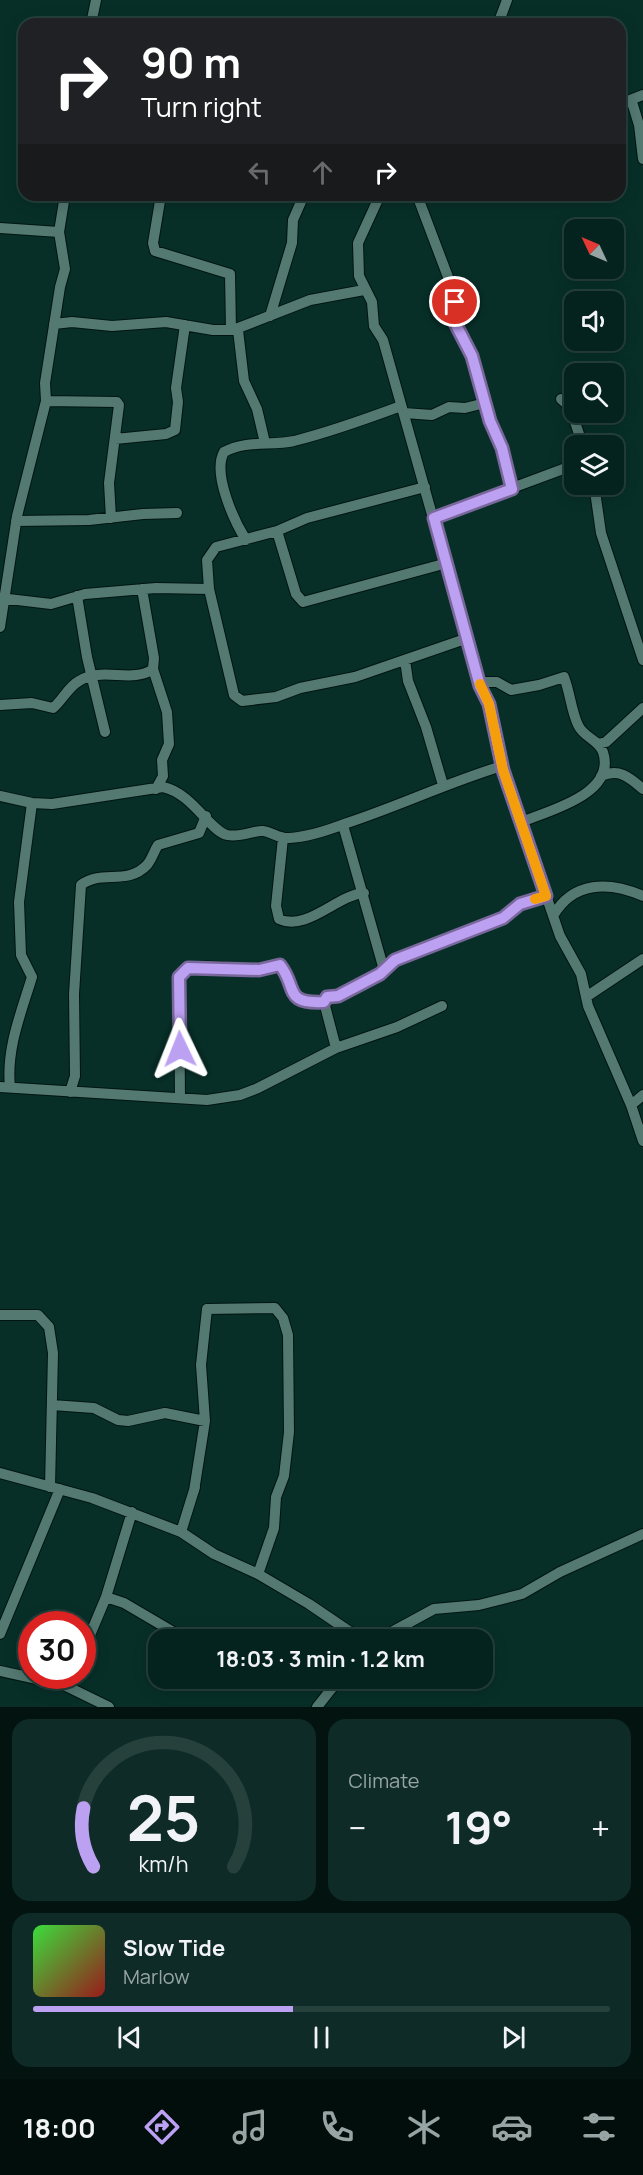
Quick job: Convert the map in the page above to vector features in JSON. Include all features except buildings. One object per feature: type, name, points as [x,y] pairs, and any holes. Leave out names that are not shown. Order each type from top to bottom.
[{"type":"street","points":[[92,18],[96,0]]},
{"type":"street","points":[[500,18],[507,0]]},
{"type":"street","points":[[626,103],[643,95]]},
{"type":"street","points":[[632,102],[639,125],[643,159]]},
{"type":"street","points":[[0,627],[16,521],[46,401],[45,383],[66,264],[59,231],[64,201]]},
{"type":"street","points":[[160,201],[154,249],[158,254],[220,269],[230,274],[235,330],[244,381],[257,409],[265,442]]},
{"type":"street","points":[[270,316],[291,243],[292,220],[301,201]]},
{"type":"street","points":[[377,201],[358,243],[359,276],[372,302],[372,321],[384,340],[479,682],[489,704],[502,766],[560,936],[581,974],[586,997],[631,1105],[643,1141]]},
{"type":"street","points":[[419,201],[448,277],[455,302],[453,319],[472,356],[485,403],[502,448],[512,489]]},
{"type":"street","points":[[0,228],[59,231]]},
{"type":"street","points":[[54,324],[72,322],[112,326],[166,322],[213,330],[235,330],[310,300],[364,290]]},
{"type":"street","points":[[115,439],[166,434],[175,430],[178,402],[176,388],[185,325]]},
{"type":"street","points":[[561,399],[570,407],[579,435]]},
{"type":"street","points":[[46,401],[117,402],[120,413],[109,483],[111,518]]},
{"type":"street","points":[[246,540],[233,521],[225,493],[220,460],[229,449],[265,442],[292,441],[403,409],[432,415],[449,407],[465,408],[485,403]]},
{"type":"street","points":[[434,518],[564,469]]},
{"type":"street","points":[[424,487],[307,518],[277,531],[216,547],[209,553],[207,560],[209,589],[234,695],[242,701],[276,697],[300,688],[355,677],[468,638]]},
{"type":"street","points":[[596,495],[602,533],[643,660]]},
{"type":"street","points":[[16,521],[177,513]]},
{"type":"street","points":[[277,531],[297,594],[303,602],[447,563]]},
{"type":"street","points":[[3,598],[51,604],[77,596],[142,589],[209,589]]},
{"type":"street","points":[[142,589],[154,658],[153,669],[167,712],[169,744],[162,760],[164,776],[156,789]]},
{"type":"street","points":[[77,596],[87,657],[105,732]]},
{"type":"street","points":[[405,660],[408,681],[426,727],[443,785]]},
{"type":"street","points":[[0,705],[32,703],[53,708],[78,681],[93,675],[138,675],[153,669]]},
{"type":"street","points":[[479,682],[497,682],[511,690],[539,686],[564,677],[579,727],[587,737],[598,744],[604,754],[601,776],[588,794],[521,822]]},
{"type":"street","points":[[598,744],[606,742],[643,708]]},
{"type":"street","points":[[0,795],[32,804],[52,804],[156,789],[174,789],[206,816],[220,832],[228,835],[248,836],[262,831],[283,838],[300,837],[344,825],[379,813],[443,785],[502,766]]},
{"type":"street","points":[[601,776],[612,771],[620,772],[643,789]]},
{"type":"street","points":[[32,804],[19,902],[21,955],[31,969],[32,977],[12,1043],[5,1087],[207,1100],[240,1095],[336,1048],[397,1027],[442,1006]]},
{"type":"street","points":[[70,1092],[75,1076],[74,994],[81,885],[105,877],[128,878],[139,872],[149,863],[158,845],[199,833],[206,816]]},
{"type":"street","points":[[344,825],[384,970]]},
{"type":"street","points":[[283,838],[276,906],[279,919],[293,922],[307,918],[340,899],[364,893]]},
{"type":"street","points":[[553,916],[566,898],[599,885],[631,890],[643,896]]},
{"type":"street","points":[[336,1048],[324,1002],[327,997],[338,996],[384,970],[395,960],[503,918],[520,904],[546,896]]},
{"type":"street","points":[[586,997],[643,959]]},
{"type":"street","points":[[180,1098],[179,977],[183,971],[188,968],[214,967],[259,970],[280,965],[290,992],[309,1003],[324,1002]]},
{"type":"street","points":[[631,1105],[643,1095]]},
{"type":"street","points":[[181,1532],[194,1491],[205,1421],[201,1365],[207,1309],[275,1308],[283,1318],[288,1335],[289,1432],[284,1476],[276,1497],[274,1528],[258,1574]]},
{"type":"street","points":[[0,1315],[38,1315],[49,1327],[53,1353],[55,1488],[0,1634]]},
{"type":"street","points":[[52,1405],[94,1408],[118,1420],[128,1421],[165,1413],[205,1421]]},
{"type":"street","points":[[0,1473],[132,1512],[181,1532],[214,1554],[258,1574],[309,1604],[346,1629]]},
{"type":"street","points":[[96,1621],[106,1597],[132,1512]]},
{"type":"street","points":[[397,1629],[434,1609],[479,1605],[522,1593],[560,1572],[643,1534]]},
{"type":"street","points":[[106,1597],[124,1603],[168,1629]]},
{"type":"street","points":[[0,1671],[18,1673]]},
{"type":"street","points":[[81,1689],[109,1707]]},
{"type":"street","points":[[317,1707],[331,1689]]},
{"type":"slow traffic","points":[[480,684],[489,704],[503,770],[546,896],[535,899]]},
{"type":"route","points":[[180,1049],[179,977],[188,968],[259,970],[280,965],[284,970],[290,992],[309,1003],[324,1002],[327,997],[338,996],[380,974],[395,960],[461,936],[503,918],[526,901],[546,896],[503,770],[489,704],[480,686],[434,518],[512,489],[502,448],[490,421],[472,356],[453,319],[452,312],[455,302]]}]
